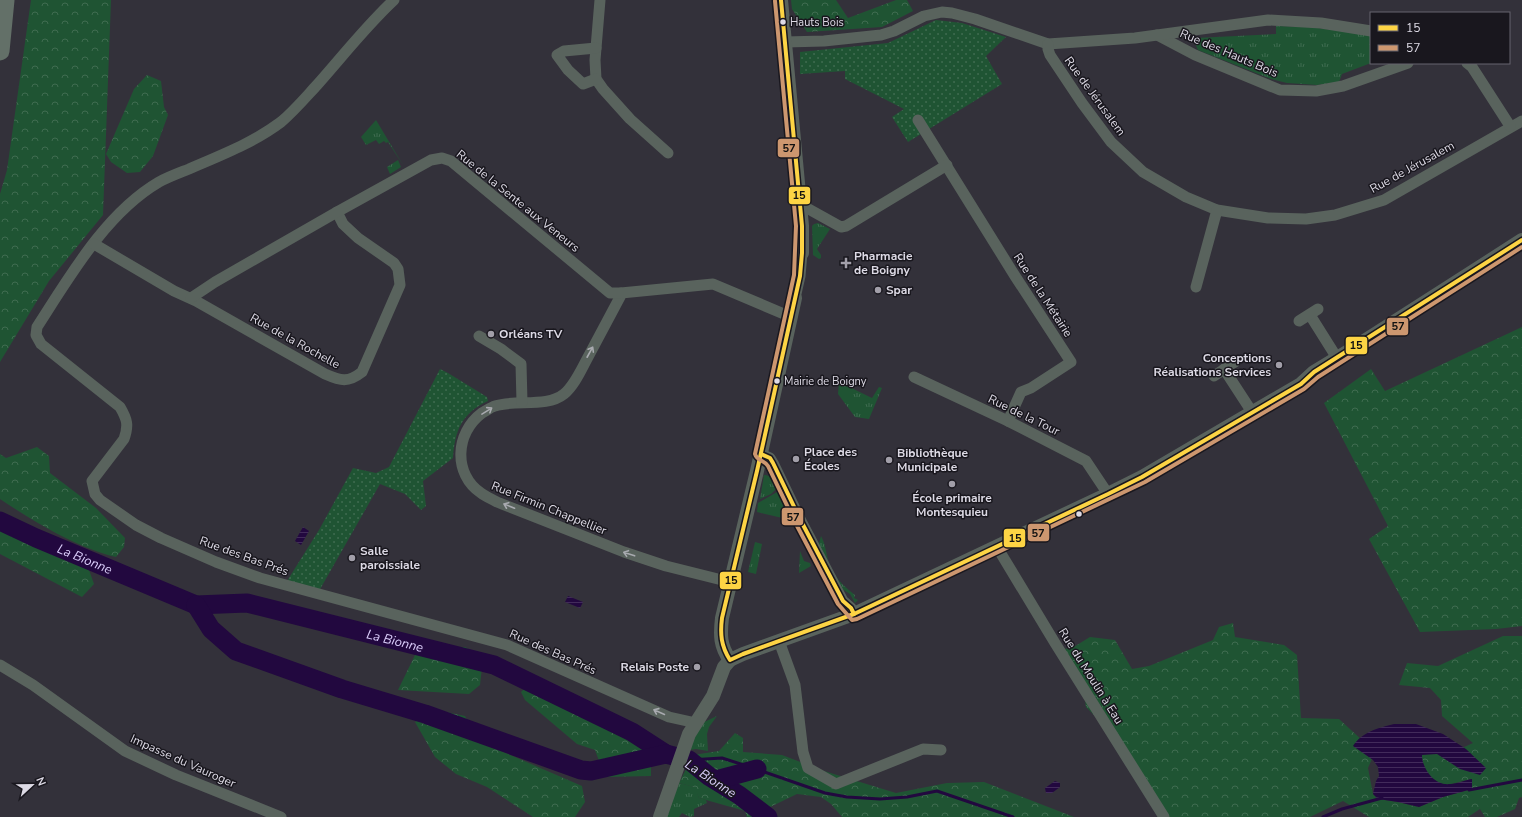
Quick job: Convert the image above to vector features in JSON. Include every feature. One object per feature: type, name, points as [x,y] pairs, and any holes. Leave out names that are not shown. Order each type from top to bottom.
[{"type":"highway","points":[[0,51],[5,0]]},
{"type":"street","points":[[191,298],[174,291],[94,244],[117,215],[142,193],[160,181],[239,148],[281,122],[297,107],[365,29],[394,0]]},
{"type":"street","points":[[600,0],[595,60],[596,79],[630,119],[668,154]]},
{"type":"street","points":[[730,660],[720,641],[722,618],[761,454],[800,276],[802,253],[800,207],[781,0]]},
{"type":"street","name":"Rue des Hauts Bois","points":[[785,42],[824,41],[881,35],[894,31],[924,16],[942,12],[976,19],[1048,44],[1135,38],[1268,20],[1321,23],[1370,31]]},
{"type":"street","name":"Rue des Hauts Bois","points":[[1156,35],[1195,55],[1280,90],[1316,91],[1342,86],[1405,64]]},
{"type":"street","name":"Rue de Jérusalem","points":[[1048,44],[1050,55],[1057,67],[1111,142],[1143,172],[1186,197],[1217,210],[1268,218],[1306,219],[1341,213],[1384,200],[1510,126],[1522,121]]},
{"type":"street","points":[[596,48],[564,51],[557,55],[568,70],[583,84],[596,79]]},
{"type":"street","points":[[1468,64],[1472,67],[1510,126]]},
{"type":"street","name":"Rue de la Métairie","points":[[918,120],[1015,276],[1071,362],[1031,388],[1021,392],[1008,421]]},
{"type":"street","name":"Rue de la Sente aux Veneurs","points":[[191,298],[215,282],[336,212],[431,160],[442,158],[451,161],[610,293],[714,284],[791,317]]},
{"type":"street","points":[[800,207],[805,207],[841,226],[846,226],[947,165]]},
{"type":"street","points":[[1196,287],[1217,210]]},
{"type":"street","name":"Rue de la Rochelle","points":[[191,298],[338,380],[355,378],[362,372],[400,285],[400,277],[394,263],[358,238],[343,224],[336,212]]},
{"type":"street","points":[[660,817],[689,734],[713,696],[724,667],[730,660],[737,656],[854,614],[1108,494],[1142,476],[1300,384],[1314,372],[1522,240]]},
{"type":"street","name":"Rue des Bas Prés","points":[[94,244],[37,327],[36,335],[41,344],[120,407],[126,419],[127,431],[124,439],[92,481],[95,494],[100,500],[136,525],[160,538],[260,578],[507,645],[669,717],[696,723]]},
{"type":"street","name":"Rue Firmin Chappellier","points":[[621,293],[579,373],[564,394],[546,401],[522,402],[495,406],[481,414],[470,426],[462,440],[460,454],[462,469],[470,482],[482,494],[497,502],[624,552],[666,566],[730,582]]},
{"type":"street","points":[[1299,321],[1314,312],[1338,358]]},
{"type":"street","points":[[479,336],[521,364],[522,402]]},
{"type":"street","points":[[1214,376],[1235,362]]},
{"type":"street","points":[[1224,370],[1252,412]]},
{"type":"street","name":"Rue de la Tour","points":[[914,376],[1008,421],[1086,461],[1108,494]]},
{"type":"street","points":[[761,454],[770,458],[773,463],[800,519],[843,601],[851,608],[854,614]]},
{"type":"street","name":"Rue du Moulin à Eau","points":[[997,547],[1054,643],[1164,817]]},
{"type":"street","points":[[779,641],[795,685],[803,752],[808,768],[836,784],[923,749],[941,750]]},
{"type":"street","name":"Impasse du Vauroger","points":[[0,665],[33,685],[124,751],[176,775],[281,817]]},
{"type":"green space","points":[[31,0],[111,0],[103,215],[49,281],[0,362],[0,194],[7,170]]},
{"type":"green space","points":[[791,0],[836,0],[848,18],[896,0],[907,0],[913,11],[882,27],[807,32],[792,9]]},
{"type":"green space","points":[[936,20],[962,23],[1006,37],[986,56],[1002,84],[908,142],[892,117],[904,109],[845,79],[845,71],[800,74],[800,52],[888,43]]},
{"type":"green space","points":[[1276,26],[1310,27],[1370,35],[1370,63],[1342,74],[1339,82],[1317,85],[1287,83],[1271,79],[1198,50],[1195,43],[1196,38],[1276,34]]},
{"type":"green space","points":[[147,75],[161,81],[164,107],[168,115],[153,156],[140,172],[127,173],[111,162],[106,154],[134,89]]},
{"type":"green space","points":[[376,120],[403,165],[388,142],[386,143],[384,141],[379,144],[376,140],[366,145],[361,137]]},
{"type":"green space","points":[[398,160],[401,167],[390,174],[387,167]]},
{"type":"green space","points":[[818,223],[830,229],[817,249],[821,255],[821,258],[819,259],[813,255],[812,226]]},
{"type":"green space","points":[[1522,327],[1522,626],[1496,629],[1420,632],[1369,539],[1388,526],[1324,403],[1371,369],[1385,391]]},
{"type":"green space","points":[[440,369],[487,397],[488,401],[472,411],[466,417],[458,431],[453,458],[423,481],[426,506],[421,510],[405,494],[380,484],[319,591],[287,581],[319,530],[353,468],[376,473],[389,467]]},
{"type":"green space","points":[[839,382],[872,398],[879,387],[882,388],[869,419],[855,417],[838,394]]},
{"type":"green space","points":[[37,447],[49,456],[50,473],[96,508],[125,538],[124,547],[116,557],[86,547],[56,533],[0,499],[0,454],[6,458]]},
{"type":"green space","points":[[764,475],[771,478],[776,489],[771,494],[760,499]]},
{"type":"green space","points":[[777,492],[791,520],[757,512],[758,503]]},
{"type":"green space","points":[[0,529],[89,570],[94,584],[82,597],[0,554]]},
{"type":"green space","points":[[821,536],[832,571],[842,584],[855,595],[854,598],[858,600],[855,603],[850,594],[839,587],[818,547]]},
{"type":"green space","points":[[755,542],[762,544],[756,574],[748,572]]},
{"type":"green space","points":[[800,551],[804,561],[810,563],[811,566],[799,573]]},
{"type":"green space","points":[[1233,623],[1235,637],[1284,645],[1297,655],[1301,718],[1339,719],[1375,752],[1368,768],[1373,794],[1378,799],[1419,807],[1443,797],[1472,789],[1471,779],[1448,785],[1434,783],[1412,765],[1422,751],[1449,754],[1473,743],[1442,716],[1441,700],[1430,688],[1399,685],[1407,663],[1438,666],[1503,636],[1522,636],[1522,797],[1519,798],[1515,809],[1497,817],[1485,817],[1480,809],[1468,817],[1369,817],[1343,801],[1310,817],[1167,817],[1097,718],[1086,707],[1084,694],[1062,649],[1072,648],[1090,637],[1115,640],[1132,669],[1149,666],[1213,640],[1219,627]]},
{"type":"green space","points":[[465,647],[480,656],[482,667],[480,685],[469,694],[398,690],[416,653]]},
{"type":"green space","points":[[534,680],[567,691],[598,711],[651,738],[651,776],[605,777],[595,750],[577,744],[525,700],[521,692]]},
{"type":"green space","points":[[432,709],[465,716],[478,741],[582,786],[585,802],[575,817],[533,817],[487,787],[456,774],[435,757],[415,722]]},
{"type":"green space","points":[[717,716],[709,727],[707,734],[708,751],[696,749],[690,750],[695,735],[702,723]]},
{"type":"green space","points":[[735,733],[743,738],[743,752],[782,755],[824,771],[896,793],[947,783],[984,782],[1074,817],[842,817],[831,804],[821,797],[797,794],[768,808],[778,817],[747,817],[745,811],[699,798],[694,787],[679,783],[693,755],[719,751]]},
{"type":"green space","points":[[679,783],[695,787],[699,798],[706,800],[707,803],[694,809],[694,816],[690,817],[682,813],[679,817],[666,817]]},
{"type":"shaded area","points":[[303,527],[309,531],[301,545],[295,541]]},
{"type":"shaded area","points":[[568,596],[583,602],[580,608],[565,602]]},
{"type":"shaded area","points":[[1394,724],[1416,724],[1443,734],[1466,749],[1486,768],[1480,775],[1460,769],[1437,754],[1422,755],[1424,765],[1434,779],[1444,784],[1450,784],[1472,779],[1472,789],[1443,797],[1419,807],[1378,799],[1373,794],[1376,781],[1379,776],[1378,767],[1373,760],[1353,746],[1366,734],[1376,729]]},
{"type":"shaded area","points":[[1055,781],[1060,783],[1060,787],[1052,793],[1046,793],[1045,788]]},
{"type":"waterway","name":"La Bionne","points":[[0,521],[36,538],[196,605],[247,603],[494,665],[632,732],[666,754],[689,760],[710,777],[739,795],[768,817]]},
{"type":"waterway","points":[[196,605],[211,629],[236,651],[342,689],[425,714],[581,770],[591,771],[666,754]]},
{"type":"waterway","points":[[689,760],[722,758],[825,793],[847,797],[880,799],[907,797],[937,791],[1013,817]]},
{"type":"waterway","points":[[716,780],[757,769]]},
{"type":"waterway","points":[[1469,790],[1522,780]]},
{"type":"waterway","points":[[1323,817],[1342,809],[1382,798]]},
{"type":"transit line","name":"15","points":[[781,0],[802,226],[802,253],[800,276],[757,471],[722,618],[722,640],[730,660],[854,614],[1142,477],[1301,384],[1314,372],[1522,240]]},
{"type":"transit line","name":"57","points":[[775,1],[796,226],[794,275],[755,454],[757,458],[768,466],[795,522],[838,604],[852,620],[857,619],[1145,482],[1304,389],[1318,377],[1522,247]]},
{"type":"transit line","name":"15","points":[[761,454],[770,458],[773,463],[800,519],[843,601],[851,608],[854,614]]},
{"type":"place","name":"Hauts Bois","points":[[783,22]]},
{"type":"place","name":"Pharmacie de Boigny","points":[[846,263]]},
{"type":"place","name":"Spar","points":[[878,290]]},
{"type":"place","name":"Orléans TV","points":[[491,334]]},
{"type":"place","name":"Conceptions Réalisations Services","points":[[1279,365]]},
{"type":"place","name":"Mairie de Boigny","points":[[777,381]]},
{"type":"place","name":"Place des Écoles","points":[[796,459]]},
{"type":"place","name":"Bibliothèque Municipale","points":[[889,460]]},
{"type":"place","name":"École primaire Montesquieu","points":[[952,484]]},
{"type":"place","name":"Salle paroissiale","points":[[352,558]]},
{"type":"place","name":"Relais Poste","points":[[697,667]]}]
